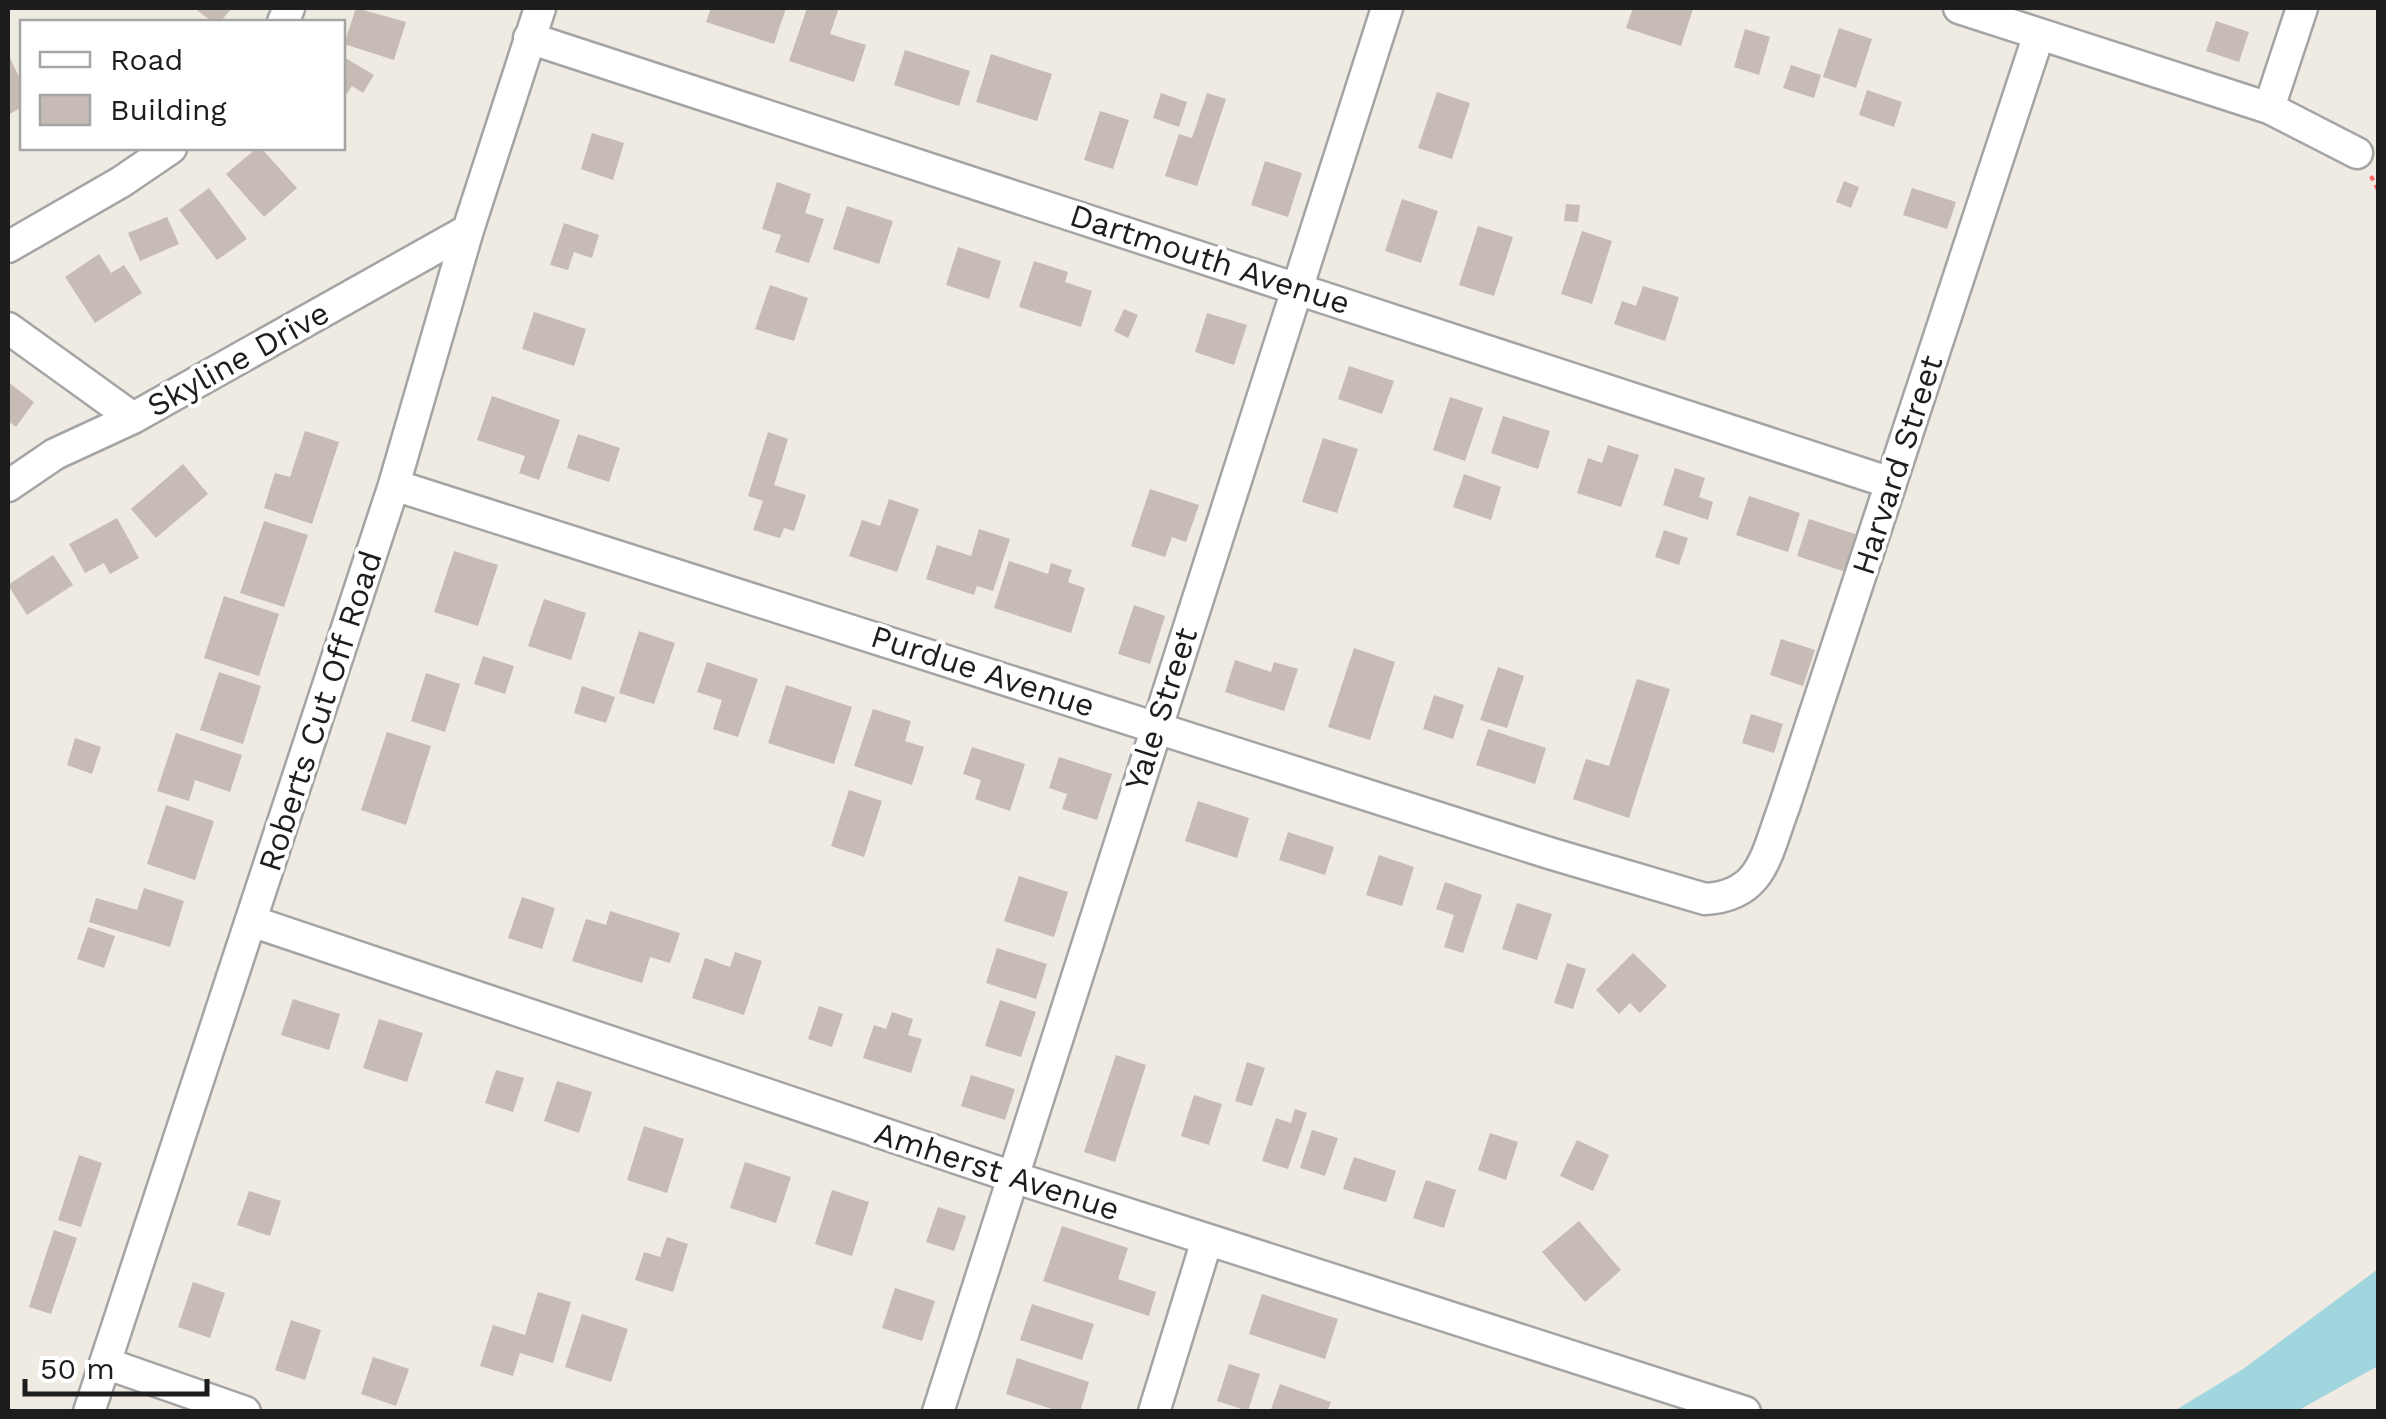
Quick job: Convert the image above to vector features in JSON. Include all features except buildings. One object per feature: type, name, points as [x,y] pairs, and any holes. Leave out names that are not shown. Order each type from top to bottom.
[{"type":"street","name":"Roberts Cut Off Road","points":[[89,1412],[394,485],[468,230],[540,8]]},
{"type":"street","name":"Yale Street","points":[[938,1412],[1387,8]]},
{"type":"street","points":[[1959,8],[2269,108],[2357,154]]},
{"type":"street","points":[[2269,108],[2302,8]]},
{"type":"street","name":"Harvard Street","points":[[1742,890],[1755,880],[1784,807],[2039,34]]},
{"type":"street","name":"Dartmouth Avenue","points":[[529,38],[1891,483]]},
{"type":"street","points":[[8,246],[120,182],[167,150]]},
{"type":"street","name":"Skyline Drive","points":[[8,486],[55,454],[133,418],[468,230]]},
{"type":"street","points":[[8,328],[133,418]]},
{"type":"street","name":"Purdue Avenue","points":[[394,485],[1705,899],[1727,898],[1742,890]]},
{"type":"street","name":"Amherst Avenue","points":[[252,921],[1012,1176],[1745,1412]]},
{"type":"street","points":[[1154,1412],[1207,1240]]},
{"type":"street","points":[[106,1364],[245,1412]]},
{"type":"water","points":[[2378,1269],[2378,1366],[2297,1411],[2174,1411],[2243,1369]]}]
